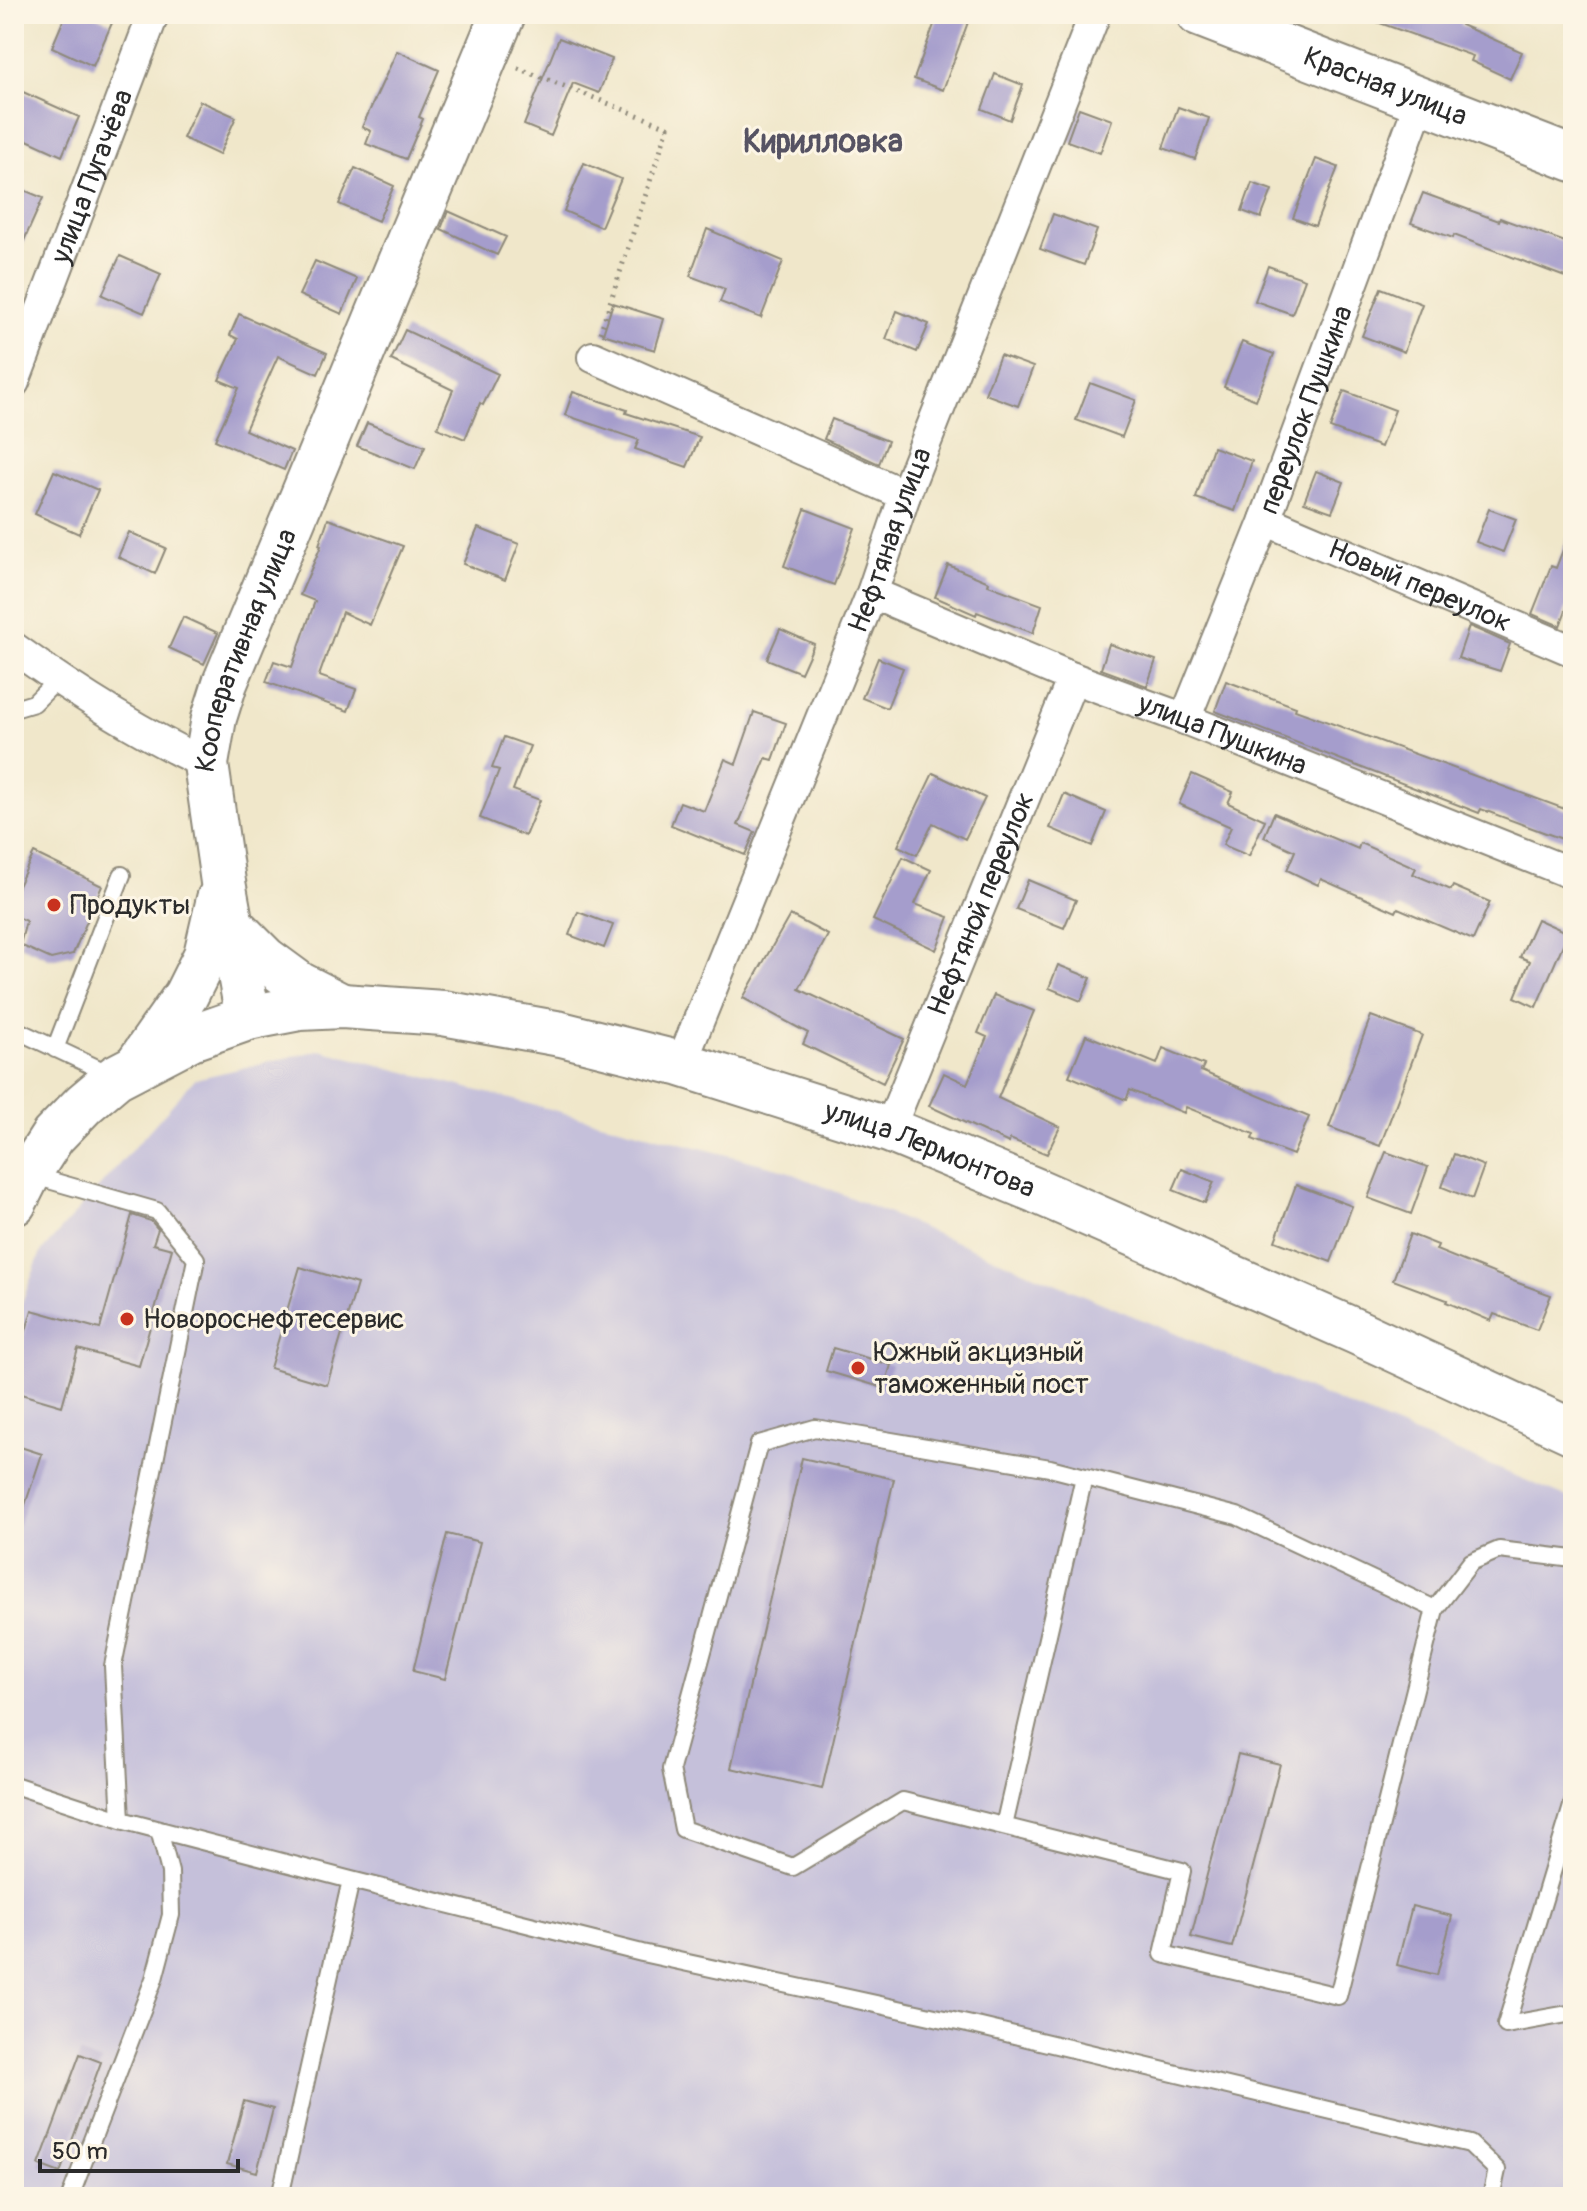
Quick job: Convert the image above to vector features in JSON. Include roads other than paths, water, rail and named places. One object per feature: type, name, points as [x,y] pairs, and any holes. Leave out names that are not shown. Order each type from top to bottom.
[{"type":"main road","name":"Кооперативная улица","points":[[248,1018],[223,882],[206,764],[214,718],[225,683],[503,14]]},
{"type":"main road","name":"Красная улица","points":[[1199,14],[1573,159]]},
{"type":"main road","points":[[126,1071],[186,995],[206,955],[223,882]]},
{"type":"main road","points":[[232,926],[265,959],[299,984],[342,1006]]},
{"type":"main road","name":"улица Лермонтова","points":[[248,1018],[300,1008],[342,1006],[443,1013],[561,1034],[681,1064],[889,1130],[1052,1197],[1573,1432]]},
{"type":"main road","points":[[21,1189],[53,1136],[84,1104],[126,1071],[191,1038],[248,1018]]},
{"type":"street","name":"Нефтяная улица","points":[[681,1064],[872,593],[905,495],[1095,14]]},
{"type":"street","name":"улица Пугачёва","points":[[14,382],[153,15]]},
{"type":"street","name":"переулок Пушкина","points":[[1185,719],[1265,520],[1421,99]]},
{"type":"street","points":[[593,357],[905,495]]},
{"type":"street","name":"Новый переулок","points":[[1265,520],[1573,651]]},
{"type":"street","name":"улица Пушкина","points":[[872,593],[1073,678],[1185,719],[1573,874]]},
{"type":"street","points":[[14,648],[58,679],[168,746],[206,764]]},
{"type":"street","name":"Нефтяной переулок","points":[[889,1130],[1073,678]]},
{"type":"lane","points":[[14,709],[34,703],[58,679]]},
{"type":"lane","points":[[55,1049],[122,875]]},
{"type":"lane","points":[[14,1029],[55,1049],[126,1071]]},
{"type":"lane","points":[[21,1189],[157,1211],[196,1259],[113,1666],[121,1820]]},
{"type":"lane","points":[[1435,1609],[1237,1516],[1050,1468],[815,1428],[759,1444],[671,1769],[683,1829],[793,1867],[903,1801],[1182,1871],[1163,1954],[1338,1996],[1435,1609],[1471,1562],[1499,1550],[1573,1559]]},
{"type":"lane","points":[[1004,1826],[1084,1477]]},
{"type":"lane","points":[[14,1785],[121,1820],[642,1953],[981,2027],[1470,2144],[1497,2170],[1491,2197]]},
{"type":"lane","points":[[1573,1803],[1506,2025],[1573,2013]]},
{"type":"lane","points":[[70,2197],[154,1979],[171,1915],[170,1872],[159,1830]]},
{"type":"lane","points":[[280,2197],[351,1880]]},
{"type":"place","name":"Продукты","points":[[54,905]]},
{"type":"place","name":"Новороснефтесервис","points":[[127,1319]]},
{"type":"place","name":"Южный акцизный таможенный пост","points":[[858,1368]]},
{"type":"district","name":"Кирилловка","points":[[823,142]]}]
